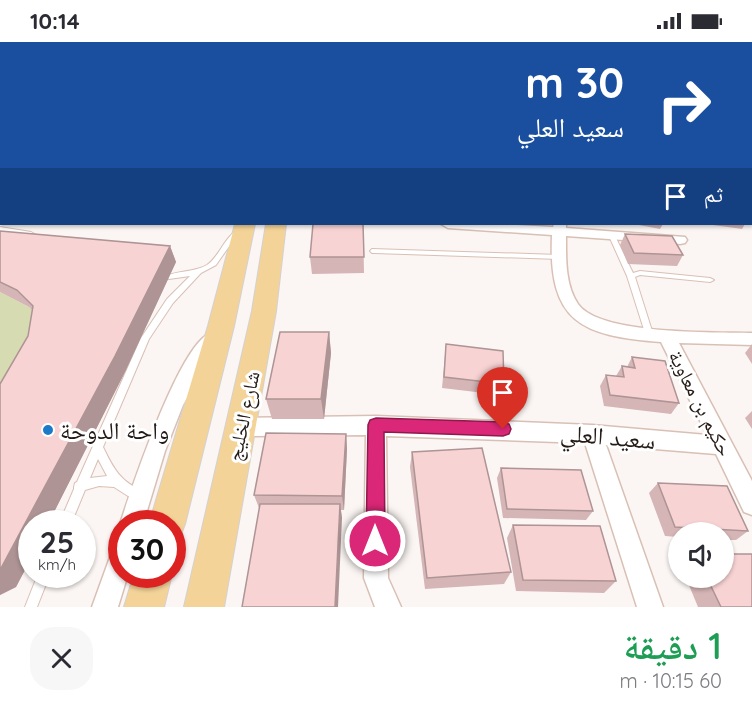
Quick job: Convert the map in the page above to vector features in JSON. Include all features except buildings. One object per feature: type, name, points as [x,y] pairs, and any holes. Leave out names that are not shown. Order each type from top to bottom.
[{"type":"main road","points":[[171,510],[221,326],[245,225]]},
{"type":"main road","name":"شارع الخليج","points":[[204,607],[264,310],[276,225]]},
{"type":"main road","points":[[144,607],[149,588]]},
{"type":"street","points":[[485,225],[560,227],[612,236],[680,240]]},
{"type":"street","points":[[560,227],[559,257],[569,302],[579,316],[601,327],[666,335]]},
{"type":"street","points":[[135,510],[175,399],[189,372],[221,326]]},
{"type":"street","name":"حكيم بن معاوية","points":[[752,339],[666,335],[752,504]]},
{"type":"street","name":"سعيد العلي","points":[[240,427],[376,425],[460,427],[592,434],[723,447]]},
{"type":"street","points":[[376,425],[376,578],[388,607]]},
{"type":"street","points":[[592,434],[650,607]]},
{"type":"street","points":[[105,607],[111,588]]},
{"type":"lane","points":[[70,510],[145,338],[170,301],[199,271],[213,263],[229,241],[245,225]]},
{"type":"lane","points":[[0,230],[29,233],[44,243],[33,243]]},
{"type":"lane","points":[[612,236],[631,276],[666,335]]},
{"type":"lane","points":[[374,251],[559,257]]},
{"type":"lane","points":[[169,277],[199,271]]},
{"type":"lane","points":[[631,276],[640,273],[710,279]]},
{"type":"lane","points":[[98,446],[120,484],[128,491],[140,495]]},
{"type":"lane","points":[[79,487],[106,480],[120,484]]},
{"type":"lane","points":[[31,607],[38,588]]},
{"type":"green space","points":[[0,292],[29,307],[45,323],[0,416]]},
{"type":"place","name":"واحة الدوحة","points":[[48,430]]},
{"type":"route","points":[[375,541],[376,425],[503,429]]}]
